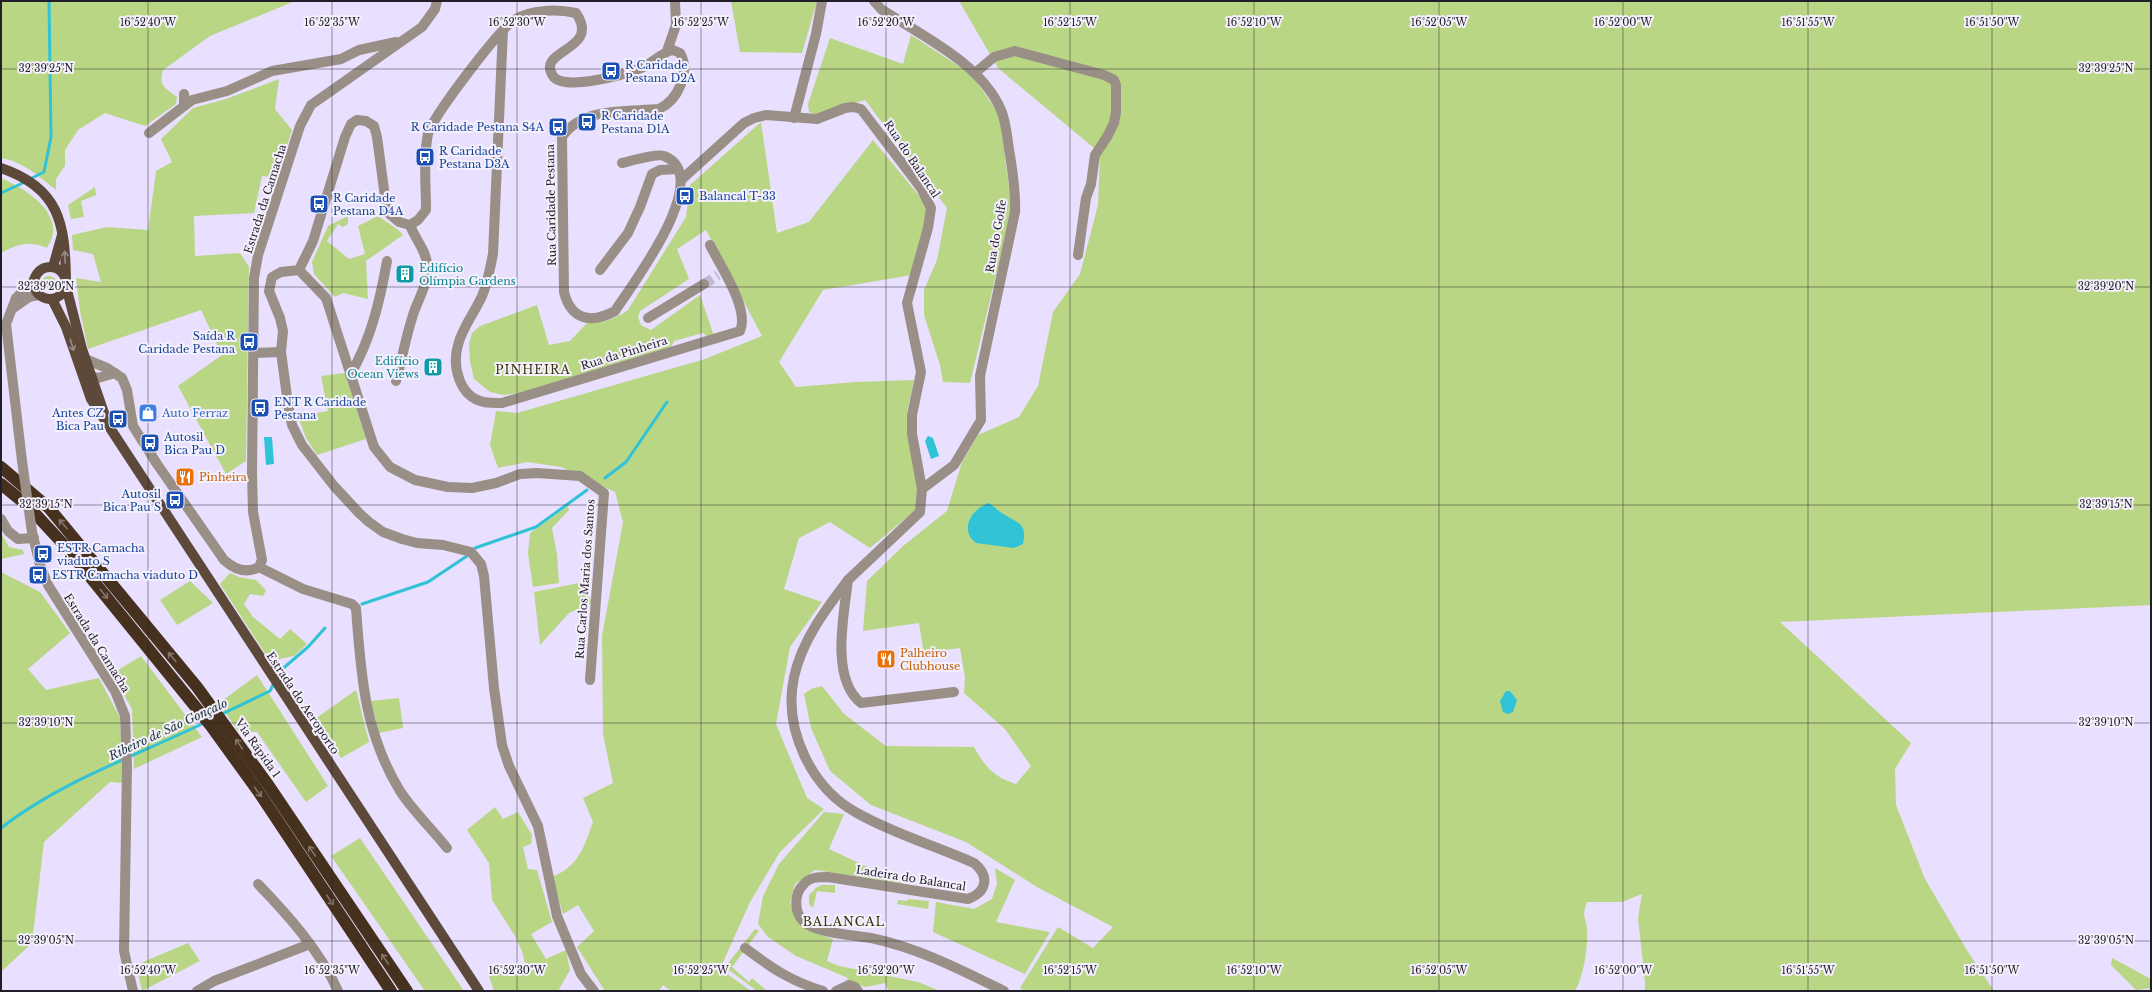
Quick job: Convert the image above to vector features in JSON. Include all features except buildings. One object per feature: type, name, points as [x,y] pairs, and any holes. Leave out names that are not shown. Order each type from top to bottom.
[{"type":"highway","name":"Via Rápida 1","points":[[1,467],[49,508],[197,687],[225,725],[407,991]]},
{"type":"highway","points":[[1,484],[28,506],[65,546],[211,726],[258,791],[391,991]]},
{"type":"main road","name":"Estrada do Aeroporto","points":[[1,168],[26,179],[42,190],[53,204],[60,221],[65,253],[66,283],[81,361],[91,399],[279,689],[479,991]]},
{"type":"main road","name":"Estrada do Aeroporto","points":[[53,267],[62,235]]},
{"type":"main road","points":[[53,267],[60,271],[66,283],[61,295],[52,299],[47,299],[38,295],[33,281],[39,271],[44,268],[53,267]]},
{"type":"main road","name":"Estrada do Aeroporto","points":[[52,299],[81,361],[91,376],[109,428]]},
{"type":"street","name":"Estrada da Camacha","points":[[259,567],[262,560],[253,512],[252,473],[254,278],[258,256],[300,126],[311,105],[402,41],[429,19],[435,9],[437,1]]},
{"type":"street","points":[[594,991],[581,974],[556,916],[538,826],[509,766],[502,745],[494,688],[484,576],[481,564],[471,552],[463,549],[417,543],[383,532],[359,514],[315,462],[295,434],[289,411],[281,352],[283,331],[280,318],[269,291],[272,277],[281,272],[299,270],[313,241],[345,137],[351,124],[357,120],[366,121],[374,126],[377,136],[387,212],[399,222],[410,225],[418,220],[426,210],[427,144],[432,123],[472,67],[503,30],[515,19],[544,10],[562,10],[576,13],[583,22],[584,31],[581,37],[557,55],[551,67],[552,75],[556,80],[565,82],[584,82],[642,68],[667,51],[676,25],[675,1]]},
{"type":"street","points":[[794,118],[816,34],[822,1]]},
{"type":"street","name":"Rua do Golfe","points":[[874,1],[881,9],[965,64],[985,84],[997,103],[1005,122],[1016,196],[1015,212],[980,376],[981,420],[954,465],[922,489]]},
{"type":"street","name":"Rua da Pinheira","points":[[503,30],[493,254],[489,277],[482,295],[458,344],[456,362],[458,378],[467,393],[483,402],[502,403],[630,363],[726,337],[740,331],[742,318],[736,294],[721,273],[710,245]]},
{"type":"street","points":[[149,133],[192,100],[227,91],[272,71],[341,59],[359,50],[402,41]]},
{"type":"street","name":"Rua Caridade Pestana","points":[[667,51],[673,50],[680,52],[684,62],[679,89],[668,104],[659,109],[592,115],[567,130],[562,137],[564,292],[568,305],[575,314],[594,318],[605,316],[615,311],[665,234],[678,200],[682,180]]},
{"type":"street","points":[[975,73],[994,57],[1015,51],[1104,74],[1114,80],[1116,86],[1115,117],[1107,137],[1096,155],[1091,184],[1086,198],[1078,255]]},
{"type":"street","points":[[184,94],[184,106]]},
{"type":"street","name":"Rua do Balancal","points":[[682,180],[744,123],[754,118],[766,116],[817,119],[853,106],[861,109],[921,188],[931,208],[928,228],[907,303],[921,372],[912,415],[912,434],[922,489],[920,512],[848,580]]},
{"type":"street","points":[[622,163],[658,155],[669,159],[682,180]]},
{"type":"street","points":[[600,270],[628,233],[640,207],[652,174],[660,170],[677,170]]},
{"type":"street","points":[[396,381],[412,315],[424,285],[428,266],[425,254],[414,237],[410,225]]},
{"type":"street","points":[[350,375],[363,352],[380,299],[387,261]]},
{"type":"street","name":"Rua Carlos Maria dos Santos","points":[[299,270],[326,298],[374,447],[390,467],[415,480],[459,489],[496,483],[520,474],[537,472],[580,476],[604,493],[590,680]]},
{"type":"street","name":"Estrada da Camacha","points":[[33,281],[16,298],[9,312],[6,324],[6,344],[22,461],[33,535],[40,565],[48,585],[114,692],[125,716],[127,766],[124,951],[133,991]]},
{"type":"street","points":[[648,318],[704,284]]},
{"type":"street","points":[[9,312],[21,302],[38,295]]},
{"type":"street","points":[[254,353],[281,352]]},
{"type":"street","points":[[81,361],[114,373],[122,378],[127,390],[133,426],[217,552],[233,568],[252,571],[259,567],[303,589],[352,604],[356,608],[361,679],[369,717],[379,748],[400,792],[447,848]]},
{"type":"street","points":[[91,376],[98,378],[114,373]]},
{"type":"street","points":[[1,519],[8,531],[18,539],[33,535]]},
{"type":"street","points":[[848,580],[841,655],[846,679],[854,698],[861,703],[954,692]]},
{"type":"street","name":"Ladeira do Balancal","points":[[848,580],[818,621],[794,677],[792,712],[799,744],[806,759],[826,788],[857,813],[974,863],[981,869],[985,877],[984,886],[981,892],[968,899],[814,876],[803,884],[798,894],[798,913],[804,922],[817,928],[872,938],[909,948],[944,961],[1004,991]]},
{"type":"street","points":[[258,884],[283,910],[310,944],[338,991]]},
{"type":"street","points":[[197,991],[214,981],[310,944]]},
{"type":"street","points":[[745,948],[783,976],[800,984],[823,991]]},
{"type":"street","points":[[836,991],[849,985],[855,987],[858,991]]},
{"type":"green space","points":[[1,1],[295,1],[210,36],[163,70],[161,80],[162,83],[166,89],[177,97],[176,104],[145,126],[105,113],[78,130],[65,150],[65,166],[56,179],[56,190],[23,166],[16,162],[1,158]]},
{"type":"green space","points":[[731,1],[817,1],[802,53],[740,52]]},
{"type":"green space","points":[[959,1],[2151,1],[2151,605],[1780,622],[1911,743],[1895,769],[1896,805],[1925,879],[1968,952],[1994,991],[1645,991],[1638,918],[1642,894],[1622,902],[1587,902],[1584,914],[1587,929],[1586,953],[1581,977],[1575,991],[1026,991],[1020,988],[1058,927],[1093,948],[1113,927],[1037,887],[966,842],[871,805],[830,771],[811,728],[804,694],[811,689],[822,686],[844,714],[886,746],[974,747],[986,766],[1002,778],[1016,784],[1031,766],[1005,729],[964,693],[965,677],[960,648],[924,653],[919,623],[863,631],[867,581],[903,546],[947,511],[962,462],[978,435],[1019,417],[1038,386],[1053,312],[1080,274],[1098,205],[1100,153],[998,68]]},
{"type":"green space","points":[[911,35],[971,74],[999,114],[1012,209],[970,383],[943,382],[940,365],[924,315],[924,290],[937,260],[947,208],[865,100],[816,115],[809,112],[808,104],[830,38],[903,64]]},
{"type":"green space","points":[[279,79],[275,109],[292,130],[277,178],[262,176],[254,213],[194,216],[195,256],[240,253],[249,267],[246,461],[226,474],[178,386],[222,355],[201,310],[88,349],[80,311],[76,278],[101,282],[93,254],[73,250],[72,235],[107,227],[148,230],[156,171],[172,162],[161,139],[193,108],[226,99]]},
{"type":"green space","points":[[761,122],[777,233],[809,222],[873,140],[930,209],[912,275],[823,290],[779,362],[796,387],[855,382],[914,380],[907,412],[907,429],[921,485],[918,508],[870,548],[830,522],[799,538],[784,589],[822,602],[790,647],[776,724],[807,798],[824,809],[780,852],[750,902],[720,969],[751,991],[671,991],[663,985],[659,991],[605,991],[577,947],[594,931],[578,905],[563,914],[552,877],[569,867],[579,855],[587,840],[593,822],[583,798],[613,783],[603,734],[602,636],[623,522],[615,492],[561,467],[527,462],[498,468],[490,445],[496,411],[517,413],[705,359],[762,336],[706,230],[677,249],[689,279],[640,311],[638,317],[641,325],[651,330],[700,295],[714,336],[709,338],[703,333],[674,341],[671,347],[519,393],[503,395],[490,392],[474,379],[470,362],[469,343],[472,333],[480,326],[537,305],[549,345],[570,341],[587,323],[609,320],[628,310],[686,217],[690,185]]},
{"type":"green space","points":[[1,178],[27,192],[44,207],[53,224],[53,234],[47,248],[34,244],[23,244],[1,253]]},
{"type":"green space","points":[[95,187],[96,195],[81,201],[84,217],[71,219],[68,205]]},
{"type":"green space","points":[[348,216],[348,224],[343,227],[338,224],[327,241],[349,259],[365,254],[358,226],[378,216],[403,235],[366,261],[368,299],[343,293],[335,297],[314,274],[312,262],[328,226]]},
{"type":"green space","points":[[46,276],[52,276],[56,280],[56,286],[52,290],[46,290],[42,286],[42,280]]},
{"type":"green space","points":[[345,373],[366,439],[317,455],[306,438],[298,416],[328,411],[321,376]]},
{"type":"green space","points":[[568,506],[569,510],[552,528],[557,554],[559,583],[533,587],[528,554],[530,533]]},
{"type":"green space","points":[[1,533],[9,547],[23,550],[24,554],[1,559]]},
{"type":"green space","points":[[1,572],[40,592],[70,633],[28,669],[46,690],[99,678],[120,718],[123,783],[110,782],[44,842],[32,943],[1,972]]},
{"type":"green space","points":[[230,573],[239,577],[256,580],[266,590],[263,596],[250,594],[244,604],[253,617],[280,639],[290,629],[307,644],[294,656],[270,661],[220,584]]},
{"type":"green space","points":[[190,581],[213,603],[177,625],[160,600]]},
{"type":"green space","points":[[584,582],[592,603],[569,613],[540,645],[534,592]]},
{"type":"green space","points":[[141,656],[202,737],[134,769],[132,709],[112,674]]},
{"type":"green space","points":[[257,675],[328,786],[306,802],[257,732],[238,731],[219,703]]},
{"type":"green space","points":[[356,690],[369,742],[341,758],[315,719]]},
{"type":"green space","points":[[399,698],[403,728],[379,733],[371,701]]},
{"type":"green space","points":[[495,807],[503,819],[518,812],[532,835],[531,844],[523,847],[528,869],[537,870],[552,922],[531,934],[546,959],[566,950],[570,970],[558,991],[494,991],[489,976],[526,968],[522,951],[515,936],[492,900],[489,863],[467,830]]},
{"type":"green space","points":[[824,812],[844,814],[829,849],[904,884],[815,870],[795,884],[790,903],[794,912],[802,923],[811,931],[833,939],[827,961],[839,966],[918,982],[940,991],[889,991],[885,983],[866,987],[859,985],[845,985],[848,978],[796,956],[768,937],[758,924],[763,896],[779,864]]},
{"type":"green space","points":[[360,838],[464,991],[425,991],[331,856]]},
{"type":"green space","points":[[995,868],[1015,880],[996,922],[1050,932],[1025,974],[933,932],[936,902],[974,909],[992,899],[997,884]]},
{"type":"green space","points":[[822,885],[835,885],[835,893],[817,891],[813,908],[809,904],[809,895],[817,887]]},
{"type":"green space","points":[[908,899],[929,901],[928,909],[897,904],[898,900],[907,901]]},
{"type":"green space","points":[[755,929],[759,931],[732,967],[749,982],[752,978],[767,991],[757,991],[725,967]]},
{"type":"green space","points":[[188,943],[200,961],[142,991],[136,965]]},
{"type":"green space","points":[[2112,958],[2151,979],[2151,988],[2136,990],[2111,965]]},
{"type":"water","points":[[928,436],[933,438],[939,456],[931,459],[925,441]]},
{"type":"water","points":[[264,437],[272,437],[274,464],[266,465]]},
{"type":"water","points":[[989,503],[1021,525],[1024,532],[1023,544],[1014,548],[976,543],[971,538],[968,532],[969,520],[977,510]]},
{"type":"water","points":[[1506,691],[1510,691],[1517,700],[1513,712],[1508,714],[1503,712],[1500,701]]},
{"type":"waterway","points":[[30,179],[44,172],[51,137],[49,1]]},
{"type":"waterway","points":[[1,193],[25,182]]},
{"type":"waterway","name":"Ribeiro de São Gonçalo","points":[[605,478],[626,462],[667,402]]},
{"type":"waterway","name":"Ribeiro de São Gonçalo","points":[[475,548],[536,527],[587,490]]},
{"type":"waterway","name":"Ribeiro de São Gonçalo","points":[[362,604],[428,582],[467,556]]},
{"type":"waterway","name":"Ribeiro de São Gonçalo","points":[[277,678],[280,671],[308,647],[325,628]]},
{"type":"waterway","name":"Ribeiro de São Gonçalo","points":[[220,715],[270,691],[274,683]]},
{"type":"waterway","name":"Ribeiro de São Gonçalo","points":[[1,828],[48,796],[100,770],[204,723]]},
{"type":"tunnel","points":[[704,284],[718,275]]},
{"type":"place","name":"R Caridade Pestana D2A","points":[[611,71]]},
{"type":"place","name":"R Caridade Pestana D1A","points":[[587,122]]},
{"type":"place","name":"R Caridade Pestana S4A","points":[[558,127]]},
{"type":"place","name":"R Caridade Pestana D3A","points":[[425,157]]},
{"type":"place","name":"Balancal T-33","points":[[685,196]]},
{"type":"place","name":"R Caridade Pestana D4A","points":[[319,204]]},
{"type":"place","name":"Edifício Olímpia Gardens","points":[[405,274]]},
{"type":"place","name":"Saída R Caridade Pestana","points":[[249,342]]},
{"type":"place","name":"Edifício Ocean Views","points":[[433,367]]},
{"type":"place","name":"ENT R Caridade Pestana","points":[[260,408]]},
{"type":"place","name":"Auto Ferraz","points":[[148,413]]},
{"type":"place","name":"Antes CZ Bica Pau","points":[[118,419]]},
{"type":"place","name":"Autosil Bica Pau D","points":[[150,443]]},
{"type":"place","name":"Pinheira","points":[[185,477]]},
{"type":"place","name":"Autosil Bica Pau S","points":[[175,500]]},
{"type":"place","name":"ESTR Camacha viaduto S","points":[[43,554]]},
{"type":"place","name":"ESTR Camacha viaduto D","points":[[38,575]]},
{"type":"place","name":"Palheiro Clubhouse","points":[[886,659]]},
{"type":"district","name":"PINHEIRA","points":[[533,369]]},
{"type":"district","name":"BALANCAL","points":[[844,921]]}]
